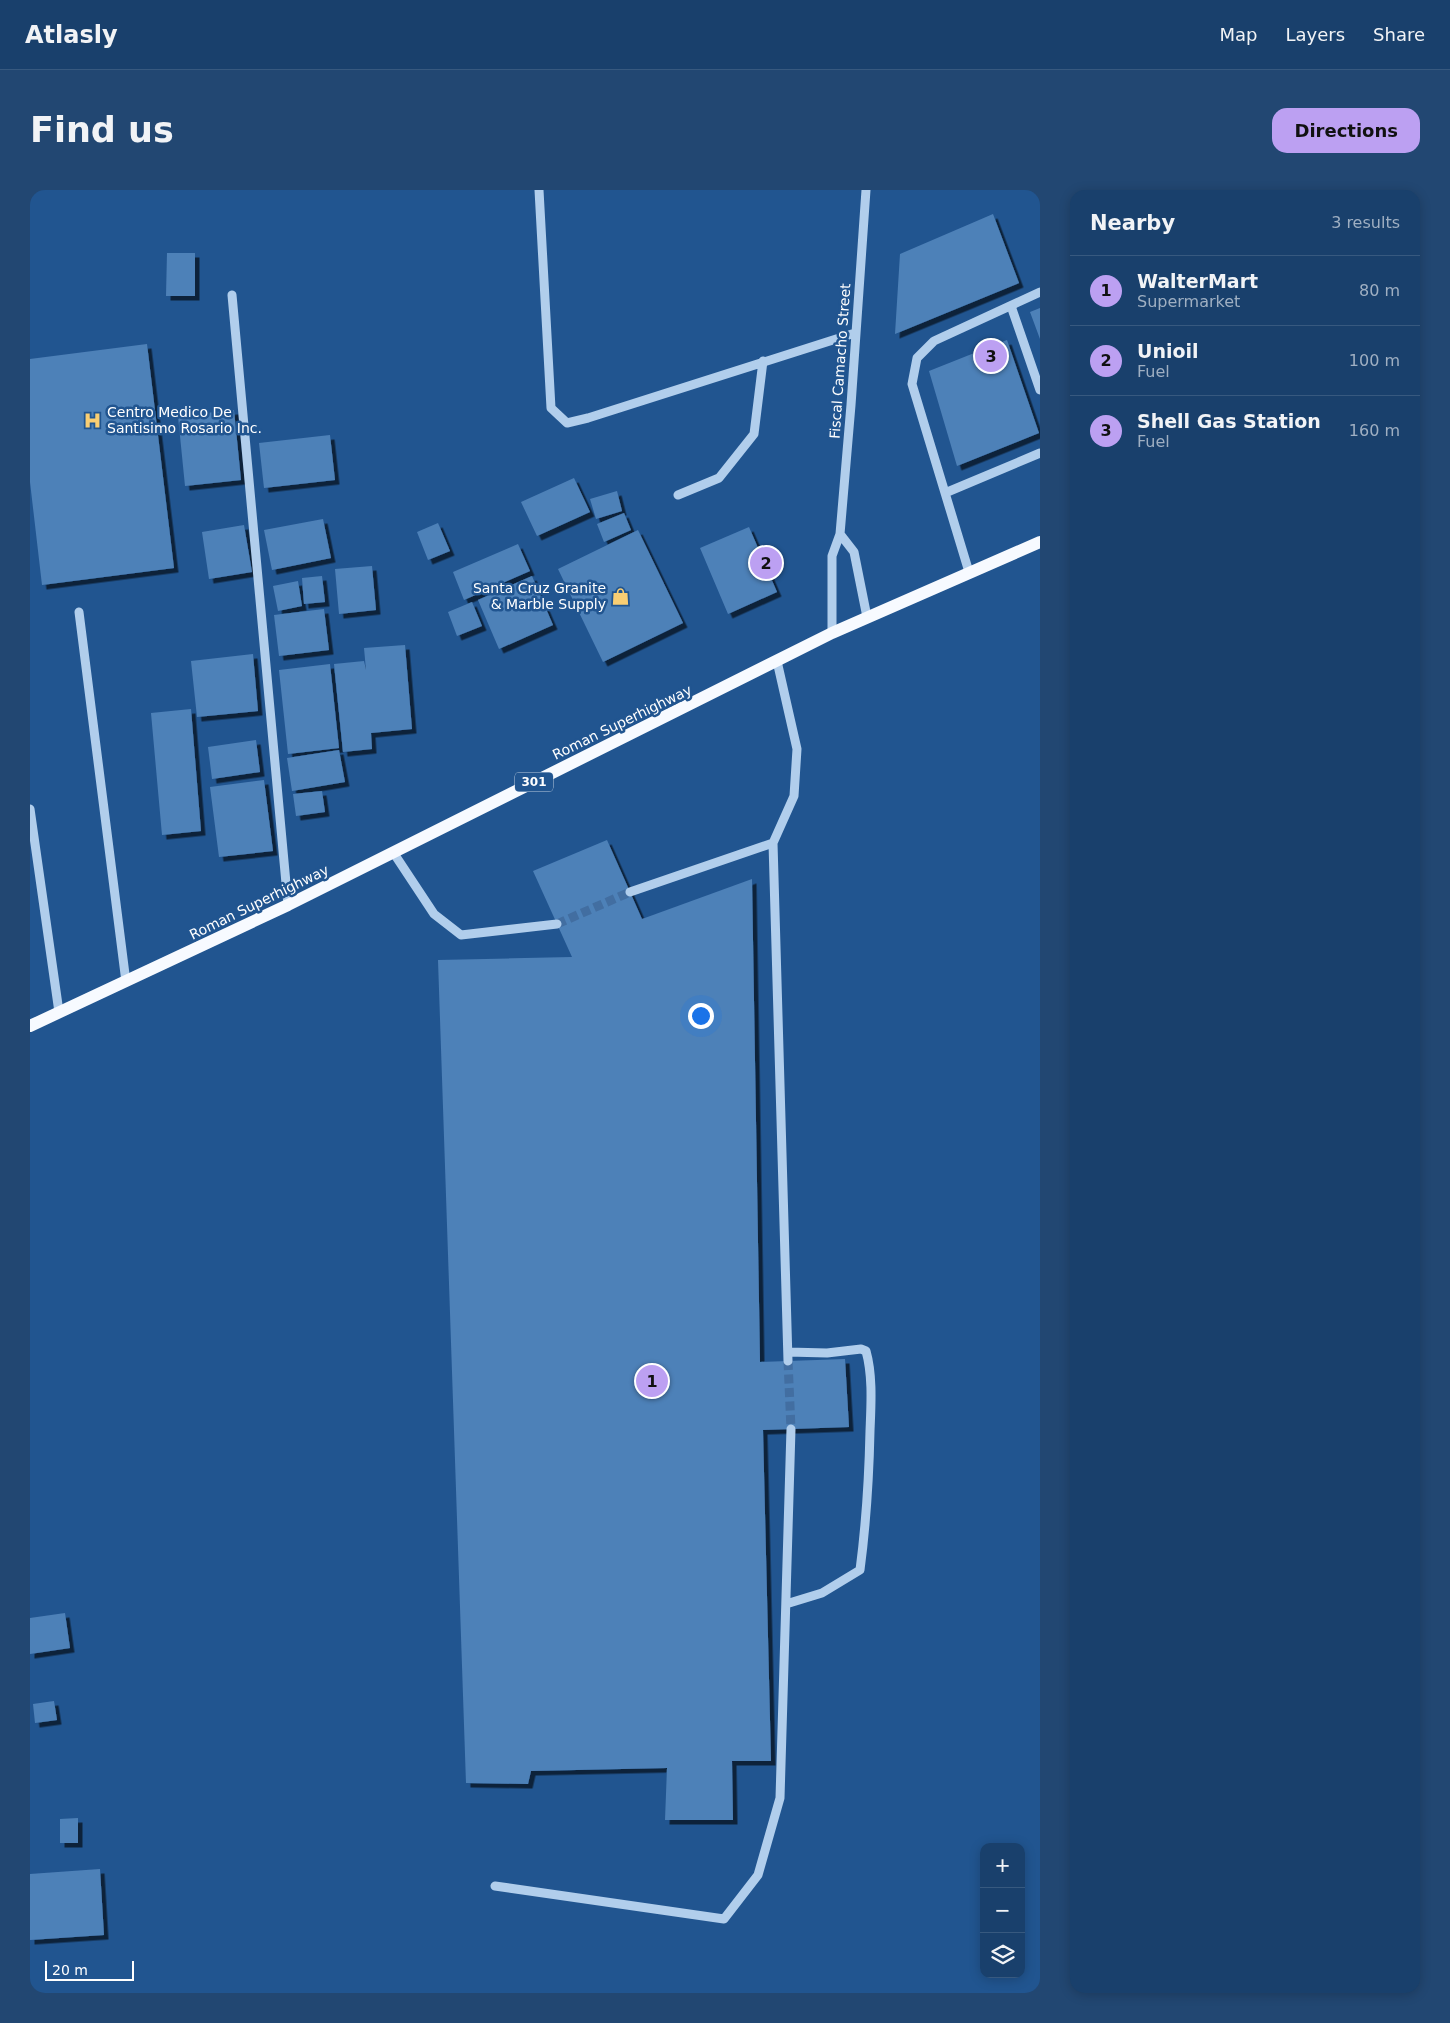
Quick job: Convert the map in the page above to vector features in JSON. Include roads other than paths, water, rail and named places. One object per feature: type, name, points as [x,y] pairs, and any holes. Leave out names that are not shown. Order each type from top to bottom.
[{"type":"main road","name":"Roman Superhighway","points":[[30,1026],[288,905],[832,633],[1040,542]]},
{"type":"street","points":[[539,190],[551,408],[567,423],[856,333]]},
{"type":"street","name":"Fiscal Camacho Street","points":[[832,633],[832,556],[840,534],[866,190]]},
{"type":"street","points":[[969,572],[912,384],[917,358],[934,342],[1040,292]]},
{"type":"street","points":[[232,295],[288,905]]},
{"type":"street","points":[[1010,306],[1040,390]]},
{"type":"street","points":[[678,495],[719,478],[754,434],[763,361]]},
{"type":"street","points":[[945,492],[1040,453]]},
{"type":"street","points":[[840,534],[854,552],[867,618]]},
{"type":"street","points":[[79,612],[126,982]]},
{"type":"street","points":[[778,661],[797,749],[794,796],[774,843],[788,1361]]},
{"type":"street","points":[[30,809],[59,1012]]},
{"type":"street","points":[[630,892],[774,843]]},
{"type":"street","points":[[393,852],[434,914],[461,935],[557,924]]},
{"type":"street","points":[[786,1604],[822,1594],[860,1570],[864,1538],[871,1407],[869,1360],[866,1350],[827,1353],[788,1352]]},
{"type":"street","points":[[495,1886],[724,1919],[758,1875],[780,1798],[791,1429]]},
{"type":"tunnel","points":[[557,924],[630,892]]},
{"type":"tunnel","points":[[788,1361],[791,1429]]},
{"type":"place","name":"Shell Gas Station","points":[[991,356]]},
{"type":"place","name":"Centro Medico De Santisimo Rosario Inc.","points":[[93,420]]},
{"type":"place","name":"Unioil","points":[[766,563]]},
{"type":"place","name":"Santa Cruz Granite & Marble Supply","points":[[620,596]]},
{"type":"place","name":"WalterMart","points":[[652,1381]]}]
